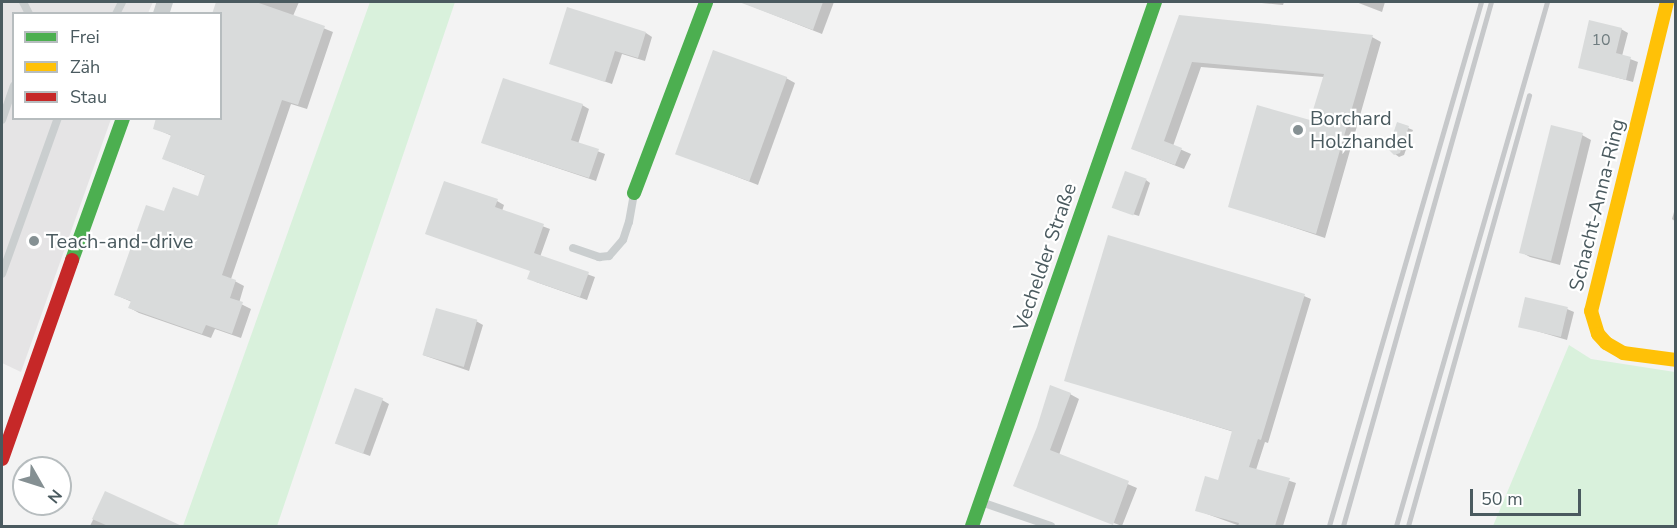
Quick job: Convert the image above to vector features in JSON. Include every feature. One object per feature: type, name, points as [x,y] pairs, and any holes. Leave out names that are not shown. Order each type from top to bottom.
[{"type":"street","points":[[634,193],[706,2]]},
{"type":"street","name":"Vechelder Straße","points":[[972,526],[1155,2]]},
{"type":"street","name":"Schacht-Anna-Ring","points":[[1667,2],[1591,311],[1598,334],[1606,343],[1623,353],[1676,360]]},
{"type":"street","points":[[2,459],[122,120]]},
{"type":"lane","points":[[2,120],[12,92]]},
{"type":"lane","points":[[2,274],[57,120]]},
{"type":"lane","points":[[573,248],[599,257],[609,256],[626,231],[634,193]]},
{"type":"lane","points":[[981,502],[1051,526]]},
{"type":"shaded area","name":"Teach-and-drive","points":[[2,2],[153,2],[148,12],[12,12],[12,120],[111,120],[21,372],[2,363]]},
{"type":"green space","points":[[370,2],[455,2],[277,526],[183,526]]},
{"type":"green space","points":[[1569,345],[1591,359],[1675,372],[1675,526],[1493,526]]},
{"type":"building","points":[[216,2],[256,2],[325,26],[298,105],[282,100],[222,275],[236,280],[230,298],[243,302],[232,334],[206,325],[202,334],[128,308],[131,301],[114,295],[146,205],[164,211],[173,187],[198,196],[205,175],[162,159],[171,135],[153,129],[155,120],[222,120],[222,12],[213,12]]},
{"type":"building","points":[[739,2],[823,2],[813,30]]},
{"type":"building","points":[[567,7],[646,32],[638,58],[615,51],[605,82],[549,64]]},
{"type":"building","name":"Borchard Holzhandel","points":[[1179,15],[1373,35],[1316,234],[1228,207],[1257,105],[1310,120],[1324,74],[1192,62],[1164,141],[1182,148],[1175,165],[1131,149]]},
{"type":"building","points":[[1589,20],[1622,28],[1616,53],[1631,57],[1626,80],[1578,68]]},
{"type":"building","points":[[713,50],[787,77],[749,181],[675,154]]},
{"type":"building","points":[[503,78],[583,104],[571,140],[599,149],[589,178],[481,143]]},
{"type":"building","points":[[1397,122],[1409,126],[1400,153],[1394,155],[1388,149]]},
{"type":"building","points":[[1551,125],[1583,133],[1551,261],[1519,253]]},
{"type":"building","points":[[1125,171],[1147,179],[1133,216],[1112,208]]},
{"type":"building","points":[[444,181],[498,199],[495,207],[544,224],[534,253],[589,272],[580,297],[527,279],[530,271],[425,234]]},
{"type":"building","points":[[1108,235],[1305,294],[1261,440],[1258,439],[1249,467],[1290,478],[1275,526],[1238,526],[1239,523],[1195,511],[1205,476],[1218,480],[1232,431],[1064,381]]},
{"type":"building","points":[[1525,297],[1568,307],[1561,337],[1518,327]]},
{"type":"building","points":[[436,308],[477,320],[464,367],[422,355]]},
{"type":"building","points":[[1050,385],[1071,393],[1050,450],[1129,481],[1113,525],[1013,486],[1037,427]]},
{"type":"building","points":[[355,388],[383,398],[363,454],[335,443]]},
{"type":"building","points":[[105,491],[182,526],[108,526],[92,519]]},
{"type":"railway","points":[[1329,526],[1481,2]]},
{"type":"railway","points":[[1343,526],[1491,2]]},
{"type":"railway","points":[[1396,526],[1547,2]]},
{"type":"railway","points":[[1408,526],[1529,96]]},
{"type":"traffic: fast","points":[[634,193],[706,2]]},
{"type":"traffic: fast","points":[[972,526],[1155,2]]},
{"type":"traffic: fast","points":[[72,260],[122,120]]},
{"type":"traffic: slow","points":[[1667,2],[1591,311],[1598,334],[1606,343],[1623,353],[1676,360]]},
{"type":"traffic: jam","points":[[2,459],[72,260]]},
{"type":"place","name":"Borchard Holzhandel","points":[[1298,130]]},
{"type":"place","name":"Teach-and-drive","points":[[34,241]]}]
